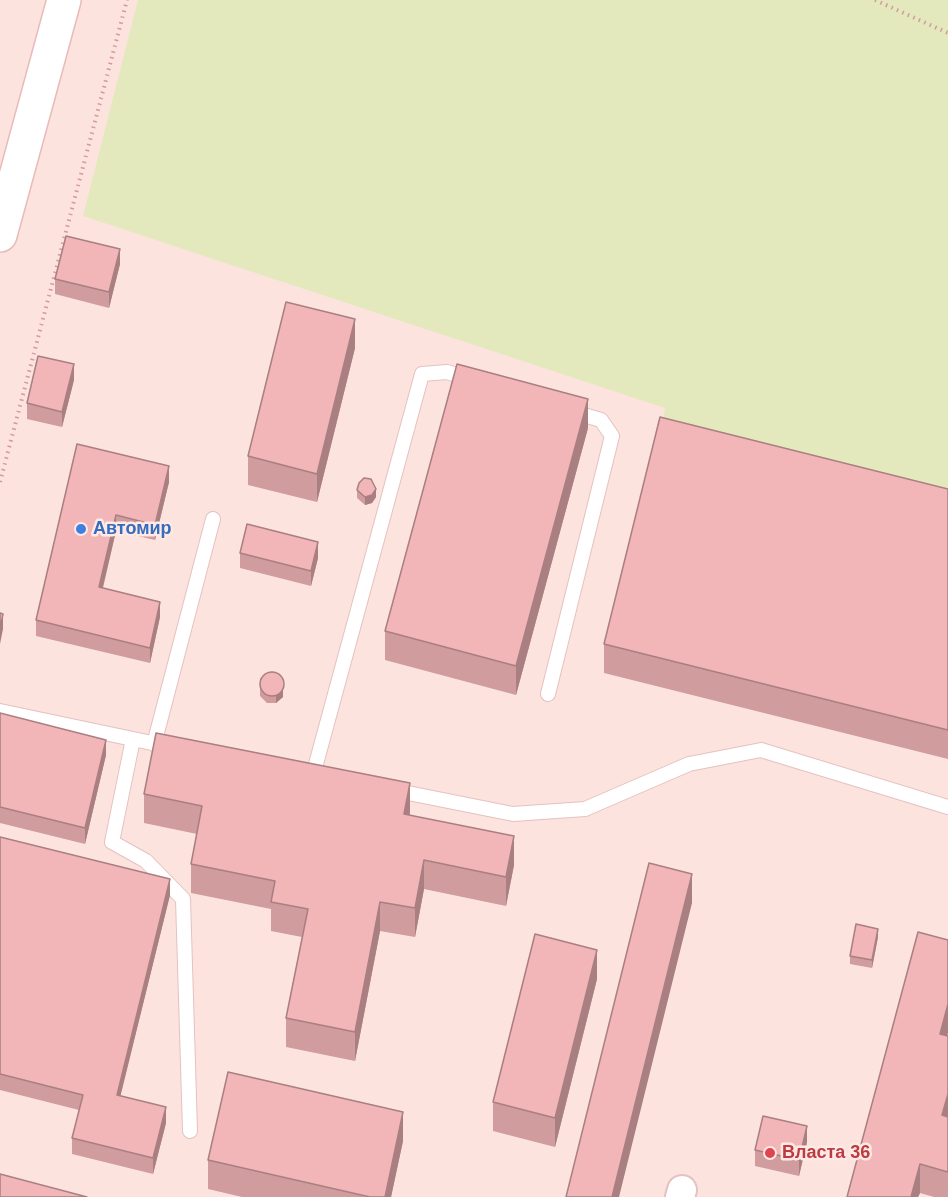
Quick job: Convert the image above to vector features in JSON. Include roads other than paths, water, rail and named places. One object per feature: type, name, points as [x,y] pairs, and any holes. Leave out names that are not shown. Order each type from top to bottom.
[{"type":"main road","points":[[0,236],[64,0]]},
{"type":"lane","points":[[313,775],[422,374],[447,372],[491,386]]},
{"type":"lane","points":[[548,694],[612,436],[601,420],[557,406]]},
{"type":"lane","points":[[154,744],[213,519]]},
{"type":"lane","points":[[0,711],[188,750]]},
{"type":"lane","points":[[133,739],[112,842],[146,861],[183,899],[190,1131]]},
{"type":"lane","points":[[384,788],[513,814],[585,809],[689,764],[761,750],[948,807]]},
{"type":"place","name":"Автомир","points":[[81,529]]},
{"type":"place","name":"Власта 36","points":[[770,1153]]}]
